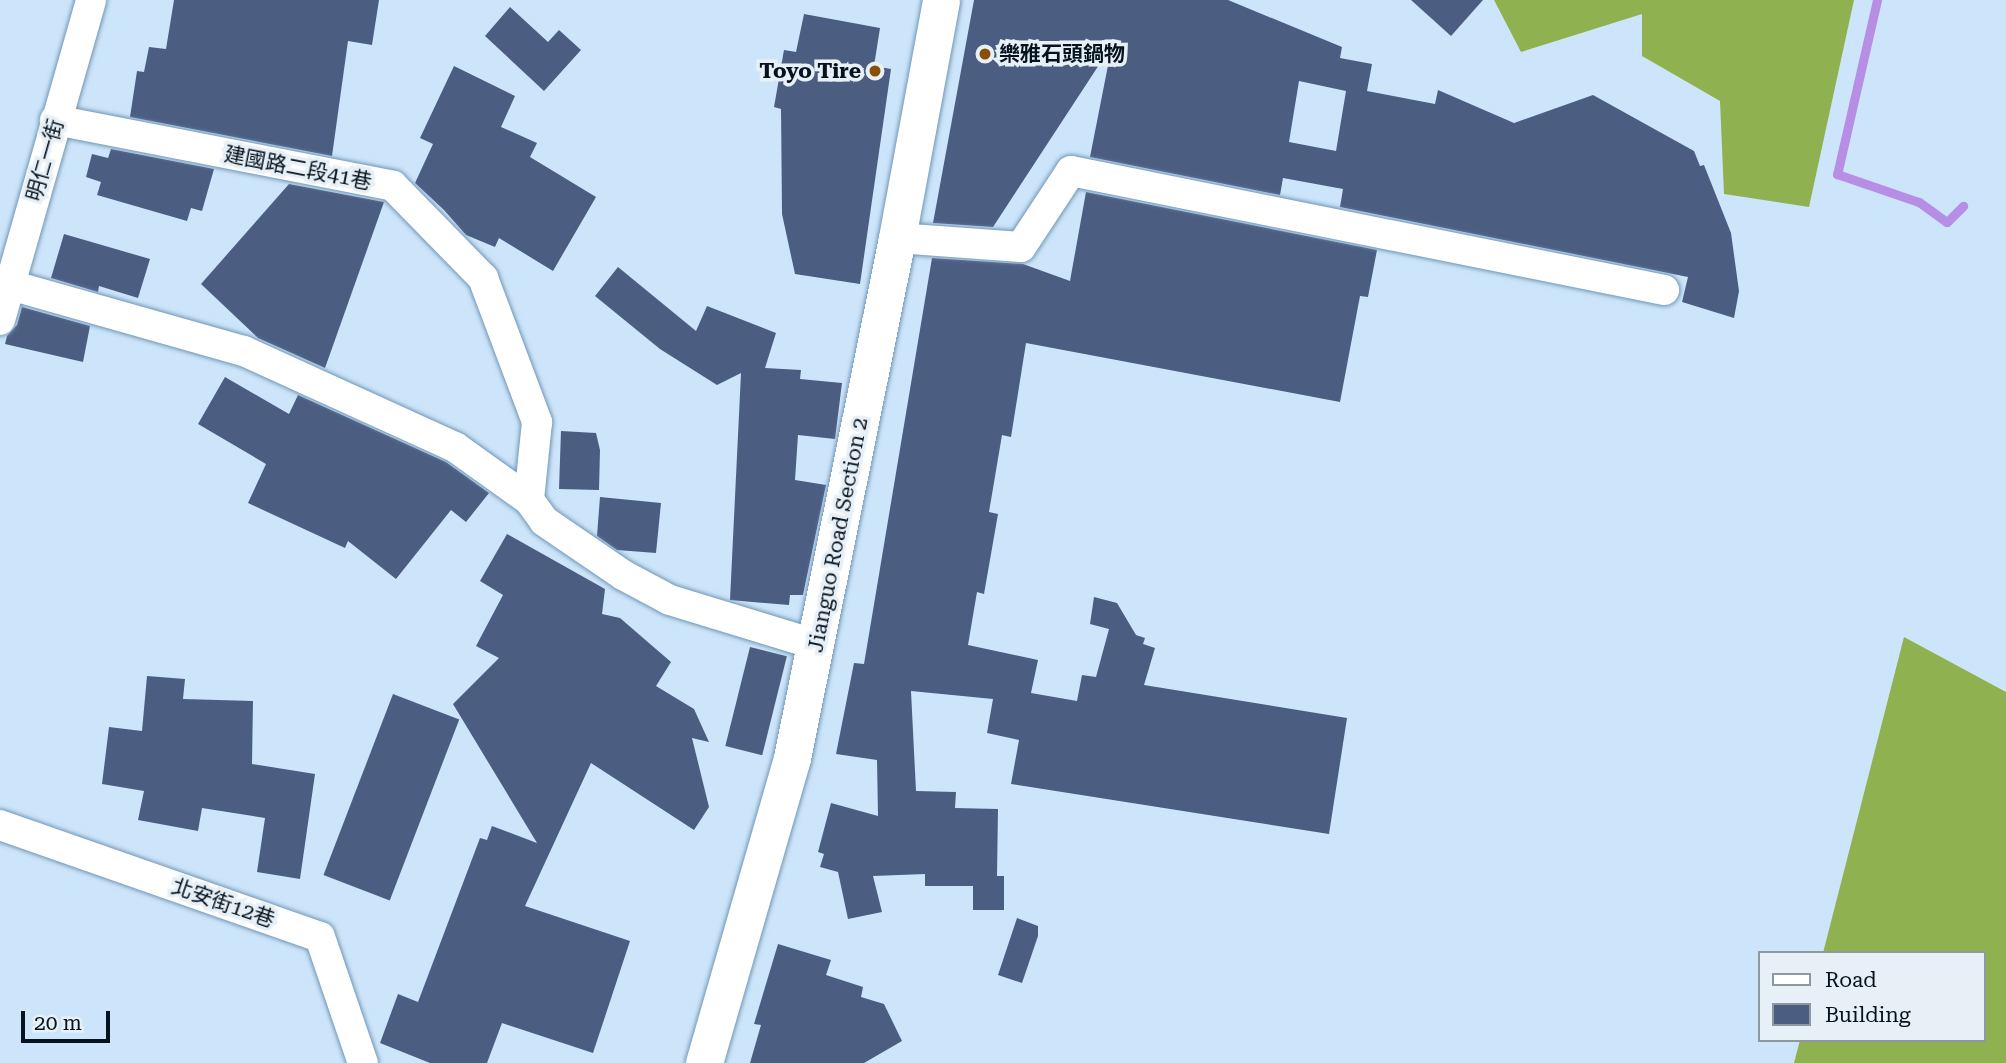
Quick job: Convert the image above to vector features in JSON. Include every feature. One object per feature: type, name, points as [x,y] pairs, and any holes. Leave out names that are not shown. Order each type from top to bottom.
[{"type":"street","name":"明仁一街","points":[[0,320],[55,120],[92,0]]},
{"type":"street","name":"Jianguo Road Section 2","points":[[704,1063],[792,758],[817,645],[941,0]]},
{"type":"street","name":"建國路二段41巷","points":[[55,120],[393,187],[484,278],[537,422],[529,500]]},
{"type":"street","points":[[897,238],[1021,247],[1071,171],[1664,289]]},
{"type":"street","points":[[10,285],[244,351],[455,447],[529,500],[544,522],[623,575],[670,600],[817,645]]},
{"type":"street","name":"北安街12巷","points":[[0,825],[320,937],[363,1063]]},
{"type":"green space","points":[[1494,0],[1854,0],[1809,207],[1724,194],[1720,101],[1642,56],[1642,14],[1521,52]]},
{"type":"green space","points":[[1904,637],[2006,692],[2006,1063],[1794,1063],[1799,1042],[1985,1042],[1985,951],[1824,951]]},
{"type":"building","points":[[174,0],[379,0],[372,45],[348,41],[332,156],[130,117],[137,71],[144,72],[149,47],[166,49]]},
{"type":"building","points":[[974,0],[1228,0],[1342,47],[1340,58],[1372,64],[1367,91],[1435,104],[1438,90],[1514,123],[1593,95],[1694,151],[1700,166],[1704,165],[1731,233],[1739,291],[1734,318],[1682,302],[1688,277],[1340,207],[1343,189],[1283,178],[1280,195],[1090,157],[1112,45],[993,227],[933,223]],"holes":[[[1299,81],[1346,91],[1336,151],[1289,142]]]},
{"type":"building","points":[[1411,0],[1483,0],[1451,36]]},
{"type":"building","points":[[510,7],[548,42],[559,30],[581,50],[544,91],[485,36]]},
{"type":"building","points":[[804,14],[880,28],[874,66],[891,69],[860,284],[795,274],[782,214],[781,109],[774,107],[784,50],[796,52]]},
{"type":"building","points":[[454,66],[515,96],[501,127],[537,143],[530,157],[596,197],[553,271],[499,238],[495,247],[466,235],[415,183],[433,144],[420,138]]},
{"type":"building","points":[[111,149],[214,169],[202,211],[191,208],[187,221],[97,195],[101,182],[86,177],[92,154],[108,158]]},
{"type":"building","points":[[289,184],[384,202],[325,368],[258,338],[201,284]]},
{"type":"building","points":[[1086,192],[1377,250],[1368,297],[1360,296],[1340,402],[1026,343],[1011,437],[1002,435],[989,512],[998,514],[984,594],[977,592],[968,645],[1038,660],[1031,693],[1077,701],[1082,675],[1096,677],[1109,629],[1090,624],[1094,597],[1117,603],[1136,635],[1145,638],[1143,644],[1155,648],[1144,685],[1347,718],[1329,834],[1011,784],[1019,740],[987,733],[993,699],[911,691],[916,791],[956,792],[955,808],[998,809],[997,876],[1004,876],[1004,910],[973,910],[973,886],[925,886],[925,874],[873,876],[882,912],[848,919],[838,872],[820,867],[824,854],[818,852],[831,803],[878,816],[877,760],[836,754],[854,663],[864,664],[932,258],[1023,264],[1070,281]]},
{"type":"building","points":[[64,234],[150,259],[138,298],[99,286],[98,292],[51,278]]},
{"type":"building","points":[[618,267],[696,331],[707,306],[776,333],[765,368],[801,370],[800,379],[842,383],[835,439],[798,435],[795,480],[826,485],[803,595],[790,595],[789,605],[730,600],[741,373],[717,385],[660,349],[595,296]]},
{"type":"building","points":[[22,307],[90,326],[83,362],[5,344],[7,336],[17,325]]},
{"type":"building","points":[[225,377],[289,414],[298,395],[446,462],[489,493],[466,522],[451,510],[396,579],[348,541],[345,548],[248,503],[266,464],[198,424]]},
{"type":"building","points":[[561,431],[596,433],[600,450],[599,490],[559,489]]},
{"type":"building","points":[[600,497],[661,503],[656,553],[617,550],[597,536]]},
{"type":"building","points":[[507,534],[605,589],[602,614],[620,618],[671,662],[656,686],[694,709],[709,742],[692,738],[709,807],[694,830],[591,763],[525,906],[630,941],[593,1053],[502,1023],[487,1063],[430,1063],[380,1043],[398,994],[418,1002],[480,838],[487,840],[492,826],[537,843],[453,704],[499,658],[476,646],[503,595],[480,581]]},
{"type":"building","points":[[750,647],[787,656],[762,755],[725,746]]},
{"type":"building","points":[[147,676],[185,679],[183,699],[253,701],[252,764],[315,774],[300,879],[257,872],[265,818],[202,808],[198,831],[138,820],[144,791],[102,784],[109,727],[142,731]]},
{"type":"building","points":[[393,694],[459,719],[390,901],[323,875]]},
{"type":"building","points":[[1017,918],[1038,926],[1038,936],[1022,983],[998,975]]},
{"type":"building","points":[[778,944],[831,960],[826,975],[863,987],[861,997],[884,1004],[902,1041],[864,1063],[750,1063],[761,1025],[754,1024]]},
{"type":"waterway","points":[[1877,0],[1837,174],[1919,202],[1947,222],[1963,206]]},
{"type":"place","name":"樂雅石頭鍋物","points":[[985,54]]},
{"type":"place","name":"Toyo Tire","points":[[875,71]]}]
